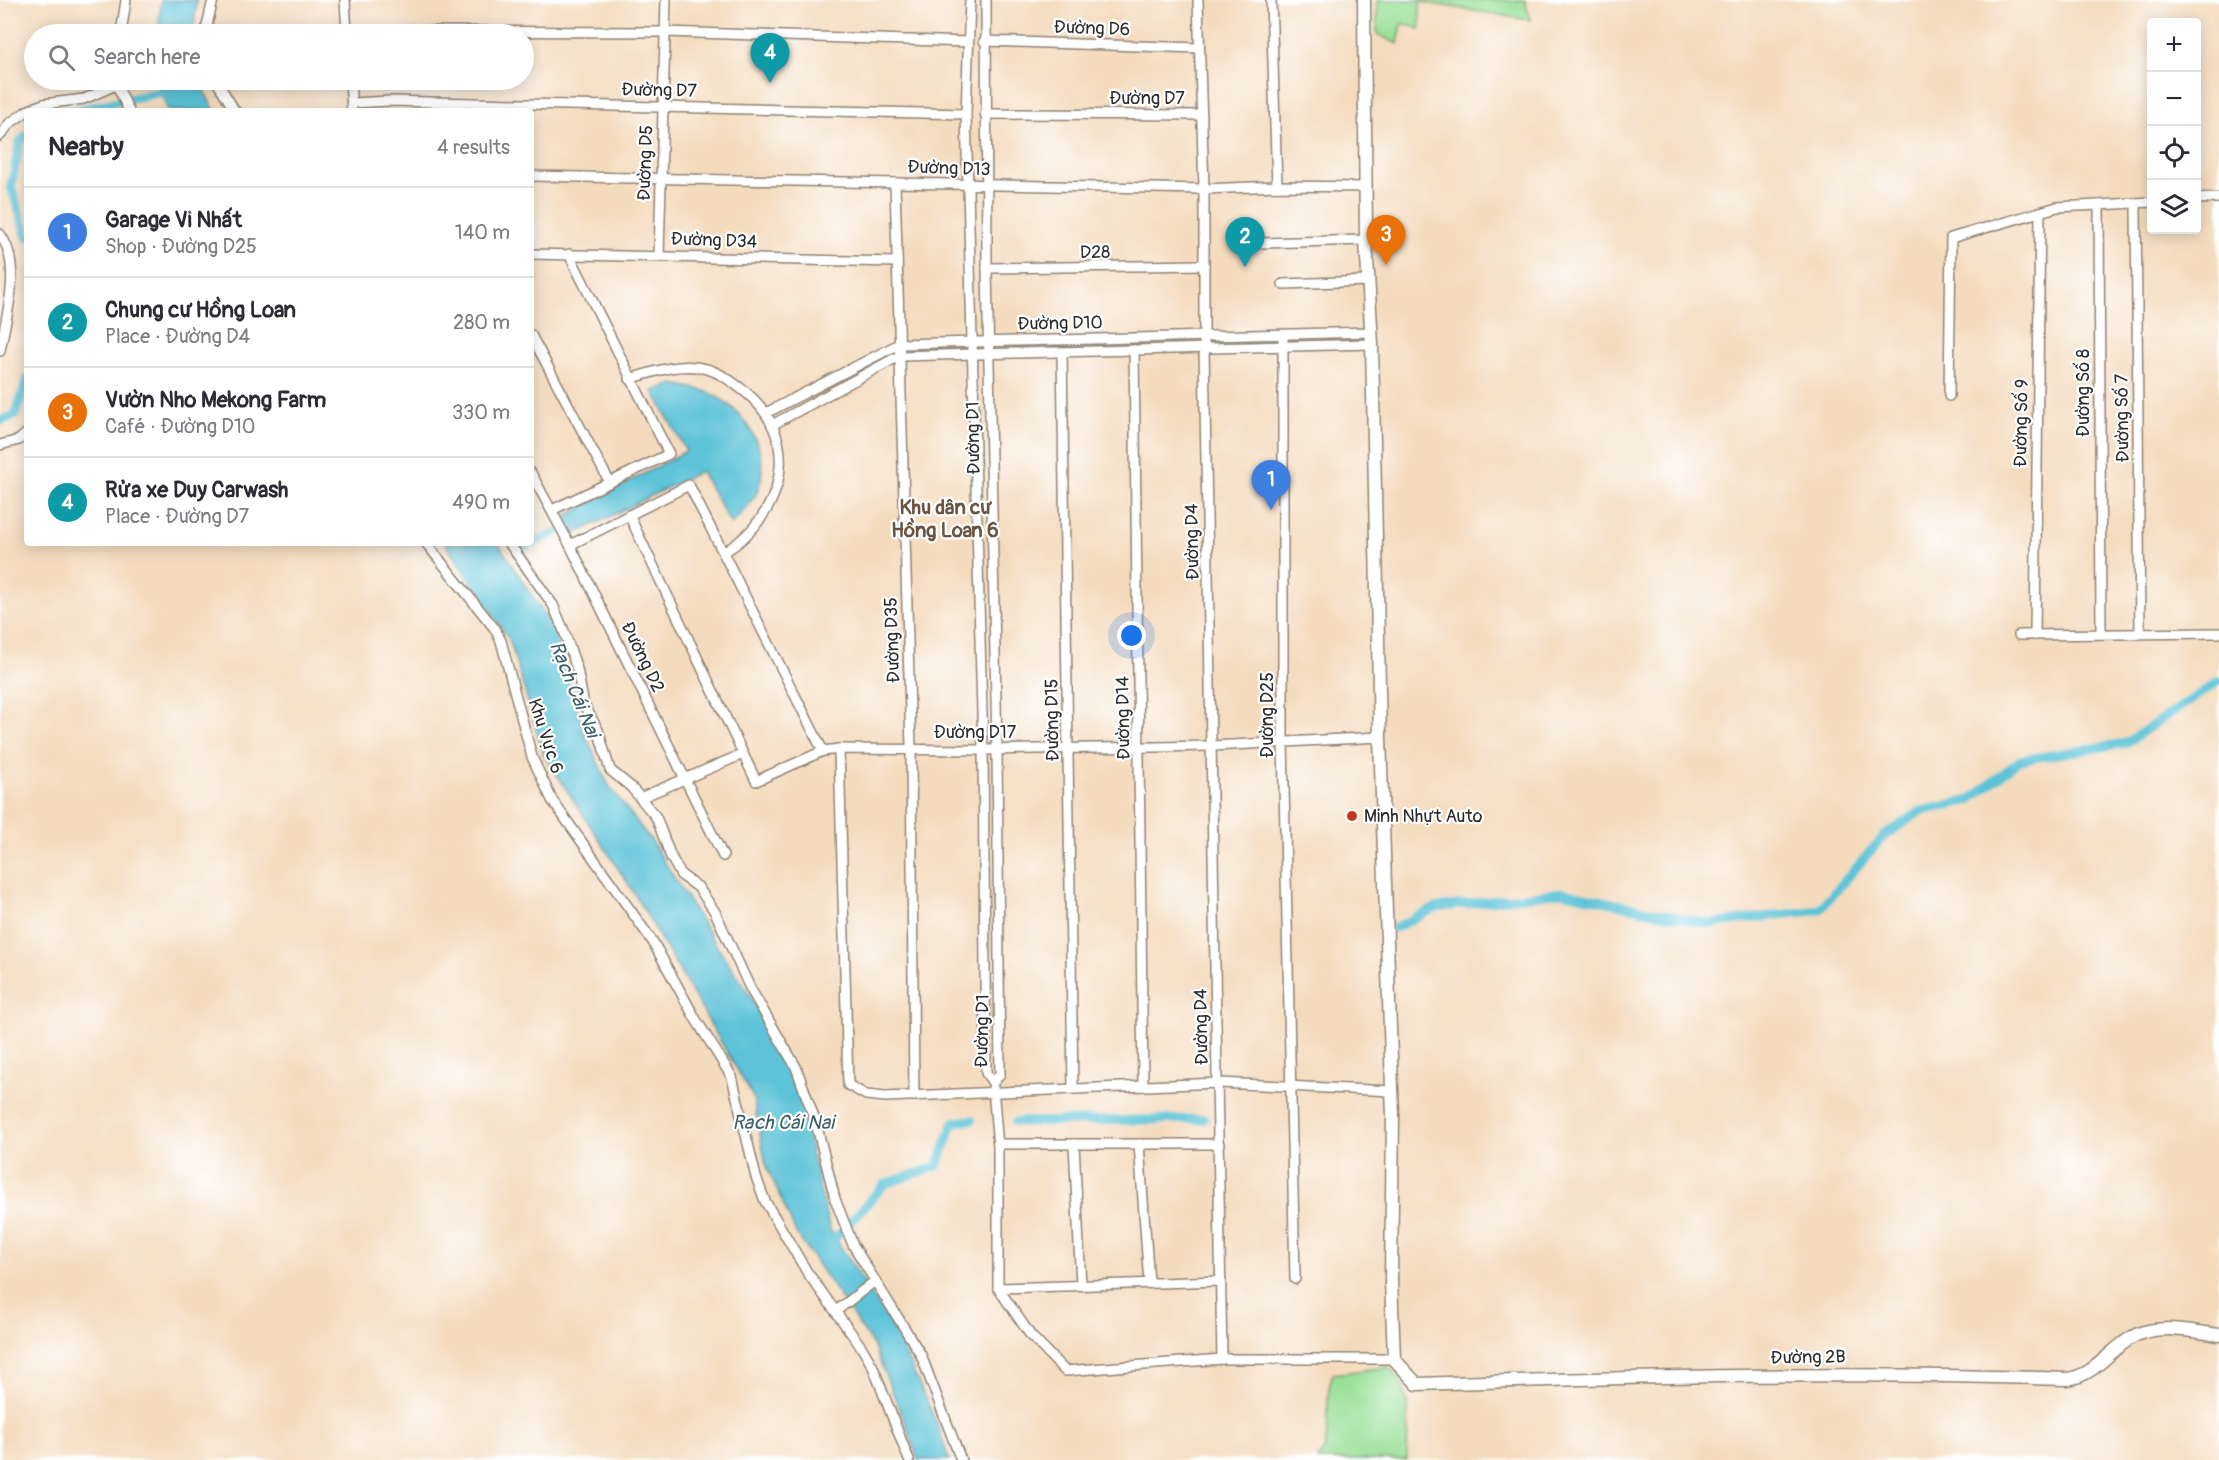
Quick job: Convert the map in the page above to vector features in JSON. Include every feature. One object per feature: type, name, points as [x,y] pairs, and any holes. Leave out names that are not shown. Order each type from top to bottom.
[{"type":"street","points":[[122,24],[126,0]]},
{"type":"street","points":[[207,24],[213,0]]},
{"type":"street","points":[[345,0],[346,24]]},
{"type":"street","name":"Đường D5","points":[[659,255],[666,0]]},
{"type":"street","name":"Đường D1","points":[[970,0],[966,114],[983,750],[986,1073],[993,1088]]},
{"type":"street","name":"Đường D1","points":[[986,0],[984,41],[988,353],[997,749],[1000,1074],[993,1088]]},
{"type":"street","name":"Đường D4","points":[[1198,0],[1204,189],[1204,342],[1222,1359]]},
{"type":"street","points":[[1271,0],[1277,186]]},
{"type":"street","points":[[993,1088],[998,1144],[998,1288],[1031,1336],[1065,1371],[1222,1359],[1394,1359],[1392,1091],[1380,737],[1372,338],[1366,240],[1364,0]]},
{"type":"street","points":[[534,32],[666,32],[968,42]]},
{"type":"street","name":"Đường D6","points":[[984,41],[1199,48]]},
{"type":"street","points":[[34,108],[43,104],[84,99],[107,90]]},
{"type":"street","points":[[119,90],[128,108]]},
{"type":"street","points":[[222,90],[233,108]]},
{"type":"street","points":[[351,90],[352,107]]},
{"type":"street","name":"Đường D7","points":[[352,107],[663,106],[966,114]]},
{"type":"street","points":[[0,136],[9,124],[24,113]]},
{"type":"street","name":"Đường D7","points":[[985,114],[1202,115]]},
{"type":"street","name":"Đường D13","points":[[534,176],[1204,189],[1277,186],[1366,187]]},
{"type":"street","name":"Đường D35","points":[[895,183],[911,748],[914,1096]]},
{"type":"street","points":[[2201,199],[2219,198]]},
{"type":"street","points":[[1949,396],[1951,238],[2079,203],[2099,205],[2147,202]]},
{"type":"street","name":"Đường Số 7","points":[[2136,203],[2140,634]]},
{"type":"street","name":"Đường Số 8","points":[[2099,205],[2101,634]]},
{"type":"street","name":"Đường Số 9","points":[[2035,635],[2040,212]]},
{"type":"street","points":[[0,234],[9,252],[12,276],[0,351]]},
{"type":"street","points":[[1262,243],[1366,240]]},
{"type":"street","name":"Đường D34","points":[[534,254],[897,262]]},
{"type":"street","points":[[552,510],[669,454],[569,254]]},
{"type":"street","name":"D28","points":[[987,268],[1204,265]]},
{"type":"street","points":[[1283,284],[1368,281]]},
{"type":"street","name":"Đường D10","points":[[772,425],[899,356],[1134,350],[1283,335],[1372,338]]},
{"type":"street","name":"Đường D25","points":[[1283,335],[1283,741],[1295,1279]]},
{"type":"street","name":"Đường D10","points":[[766,413],[899,344],[988,341],[1204,342],[1283,346],[1372,338]]},
{"type":"street","points":[[534,341],[609,481]]},
{"type":"street","name":"Đường D14","points":[[1134,350],[1143,1086]]},
{"type":"street","name":"Đường D15","points":[[1062,352],[1073,1088]]},
{"type":"street","points":[[630,379],[682,366],[707,369],[730,380],[750,394],[766,413],[772,425],[781,463],[777,486],[769,507],[744,540],[723,554]]},
{"type":"street","points":[[0,445],[20,440],[24,437]]},
{"type":"street","name":"Đường D2","points":[[534,478],[570,545],[723,856]]},
{"type":"street","points":[[570,545],[689,485],[823,751]]},
{"type":"street","points":[[629,515],[742,754],[640,798]]},
{"type":"street","name":"Khu Vực 6","points":[[428,546],[495,629],[501,641],[532,757],[552,800],[653,942],[695,1018],[732,1077],[756,1177],[780,1229],[839,1309],[873,1367],[909,1460]]},
{"type":"street","points":[[511,546],[553,605],[559,618],[577,669],[584,705],[598,730],[610,770],[640,798],[656,817],[671,857],[681,874],[698,887],[715,912],[750,988],[796,1067],[816,1123],[835,1199],[853,1245],[872,1284],[921,1355],[961,1460]]},
{"type":"street","points":[[2019,635],[2219,633]]},
{"type":"street","name":"Đường D17","points":[[742,754],[756,781],[823,751],[839,749],[983,750],[1212,746],[1380,737]]},
{"type":"street","points":[[839,749],[848,1085],[866,1095],[914,1096],[993,1088],[1218,1083],[1292,1084],[1392,1091]]},
{"type":"street","points":[[998,1144],[1219,1144]]},
{"type":"street","points":[[1074,1144],[1081,1285]]},
{"type":"street","points":[[1139,1144],[1149,1283]]},
{"type":"street","points":[[998,1288],[1221,1281]]},
{"type":"street","points":[[839,1309],[872,1284]]},
{"type":"street","name":"Đường 2B","points":[[1394,1359],[1417,1384],[1607,1377],[1858,1375],[2067,1379],[2085,1376],[2121,1344],[2137,1335],[2170,1330],[2219,1335]]},
{"type":"green space","points":[[1377,0],[1420,0],[1420,29],[1402,23],[1398,44],[1377,34]]},
{"type":"green space","points":[[1421,0],[1525,0],[1530,20],[1421,2]]},
{"type":"green space","points":[[1388,1367],[1397,1376],[1406,1398],[1408,1410],[1407,1460],[1318,1460],[1326,1440],[1328,1395],[1333,1374]]},
{"type":"water","points":[[161,0],[197,0],[194,24],[159,24]]},
{"type":"water","points":[[160,90],[203,90],[213,108],[167,108]]},
{"type":"water","points":[[674,384],[710,393],[723,401],[745,422],[759,448],[761,463],[761,477],[752,501],[731,525],[701,471],[577,533],[566,516],[686,451],[653,391]]},
{"type":"water","name":"Rạch Cái Nai","points":[[447,546],[500,546],[555,631],[583,730],[609,786],[651,840],[745,987],[777,1045],[806,1115],[811,1152],[830,1230],[894,1329],[939,1428],[949,1460],[918,1460],[873,1345],[796,1233],[766,1165],[753,1097],[631,888],[544,755],[509,639]]},
{"type":"waterway","points":[[87,108],[170,90]]},
{"type":"waterway","points":[[24,138],[20,142],[11,186],[24,227]]},
{"type":"waterway","points":[[0,421],[15,415],[24,389]]},
{"type":"waterway","points":[[534,543],[555,533]]},
{"type":"waterway","points":[[522,548],[526,546]]},
{"type":"waterway","points":[[1395,928],[1435,908],[1562,892],[1708,924],[1819,910],[1884,836],[1921,811],[1970,800],[2020,760],[2126,743],[2219,681]]},
{"type":"waterway","points":[[1016,1122],[1204,1119]]},
{"type":"waterway","points":[[829,1245],[885,1184],[937,1166],[954,1122],[972,1120]]},
{"type":"place","name":"Rửa xe Duy Carwash","points":[[770,83]]},
{"type":"place","name":"Vườn Nho Mekong Farm","points":[[1386,265]]},
{"type":"place","name":"Chung cư Hồng Loan","points":[[1245,267]]},
{"type":"place","name":"Garage Vi Nhất","points":[[1271,510]]},
{"type":"place","name":"Minh Nhựt Auto","points":[[1352,816]]},
{"type":"district","name":"Khu dân cư Hồng Loan 6","points":[[945,518]]}]
